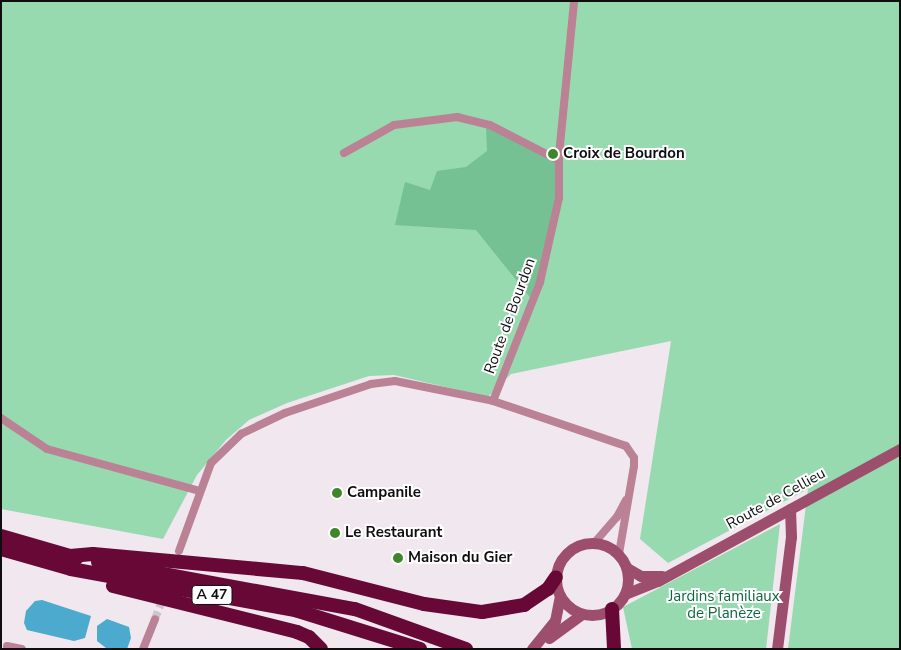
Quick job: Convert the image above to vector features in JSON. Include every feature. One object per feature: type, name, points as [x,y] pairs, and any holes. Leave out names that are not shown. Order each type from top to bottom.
[{"type":"highway","name":"A 47","points":[[1,536],[71,562],[295,610],[420,649]]},
{"type":"highway","name":"A 47","points":[[1,549],[355,608],[466,649]]},
{"type":"highway","points":[[321,649],[309,638],[297,632],[84,578],[71,562],[93,554],[302,573],[424,604],[475,611],[524,605],[548,590],[556,578]]},
{"type":"highway","points":[[612,610],[614,649]]},
{"type":"main road","name":"Route de Cellieu","points":[[625,594],[666,576],[900,449]]},
{"type":"main road","points":[[777,649],[791,537],[790,509]]},
{"type":"main road","points":[[532,649],[555,621],[560,596],[556,578],[567,552],[576,546],[595,542],[619,554],[627,568],[625,594],[612,610],[602,614],[582,614],[573,610],[560,596]]},
{"type":"main road","name":"Route de Cellieu","points":[[627,568],[641,576],[666,576]]},
{"type":"main road","points":[[532,649],[582,614]]},
{"type":"street","name":"Route de Bourdon","points":[[490,401],[540,282],[559,198],[558,160],[574,1]]},
{"type":"street","points":[[344,153],[394,125],[458,117],[490,125],[558,160]]},
{"type":"street","points":[[179,551],[199,491],[212,463],[241,434],[270,419],[371,384],[409,382],[490,401],[626,446],[634,458],[619,554]]},
{"type":"street","points":[[1,418],[46,450],[199,491]]},
{"type":"street","points":[[595,542],[617,517],[630,492]]},
{"type":"street","points":[[143,649],[155,619]]},
{"type":"street","points":[[7,646],[22,649]]},
{"type":"green space","points":[[1,1],[900,1],[900,649],[788,649],[808,489],[668,563],[640,539],[671,341],[511,374],[488,397],[394,375],[369,376],[287,403],[249,420],[226,440],[197,475],[163,539],[1,509]]},
{"type":"green space","points":[[486,127],[558,160],[559,198],[533,301],[476,230],[395,225],[405,182],[430,190],[437,171],[466,167],[487,151]]},
{"type":"green space","name":"Jardins familiaux de Planèze","points":[[780,524],[766,649],[632,649],[623,607]]},
{"type":"water","points":[[42,600],[91,616],[85,638],[74,641],[27,630],[24,623],[26,611],[35,601]]},
{"type":"water","points":[[107,619],[129,627],[131,638],[127,649],[106,648],[97,641],[97,626]]},
{"type":"tunnel","points":[[155,619],[164,595]]},
{"type":"place","name":"Croix de Bourdon","points":[[553,154]]},
{"type":"place","name":"Campanile","points":[[337,493]]},
{"type":"place","name":"Le Restaurant","points":[[335,533]]},
{"type":"place","name":"Maison du Gier","points":[[398,558]]}]
